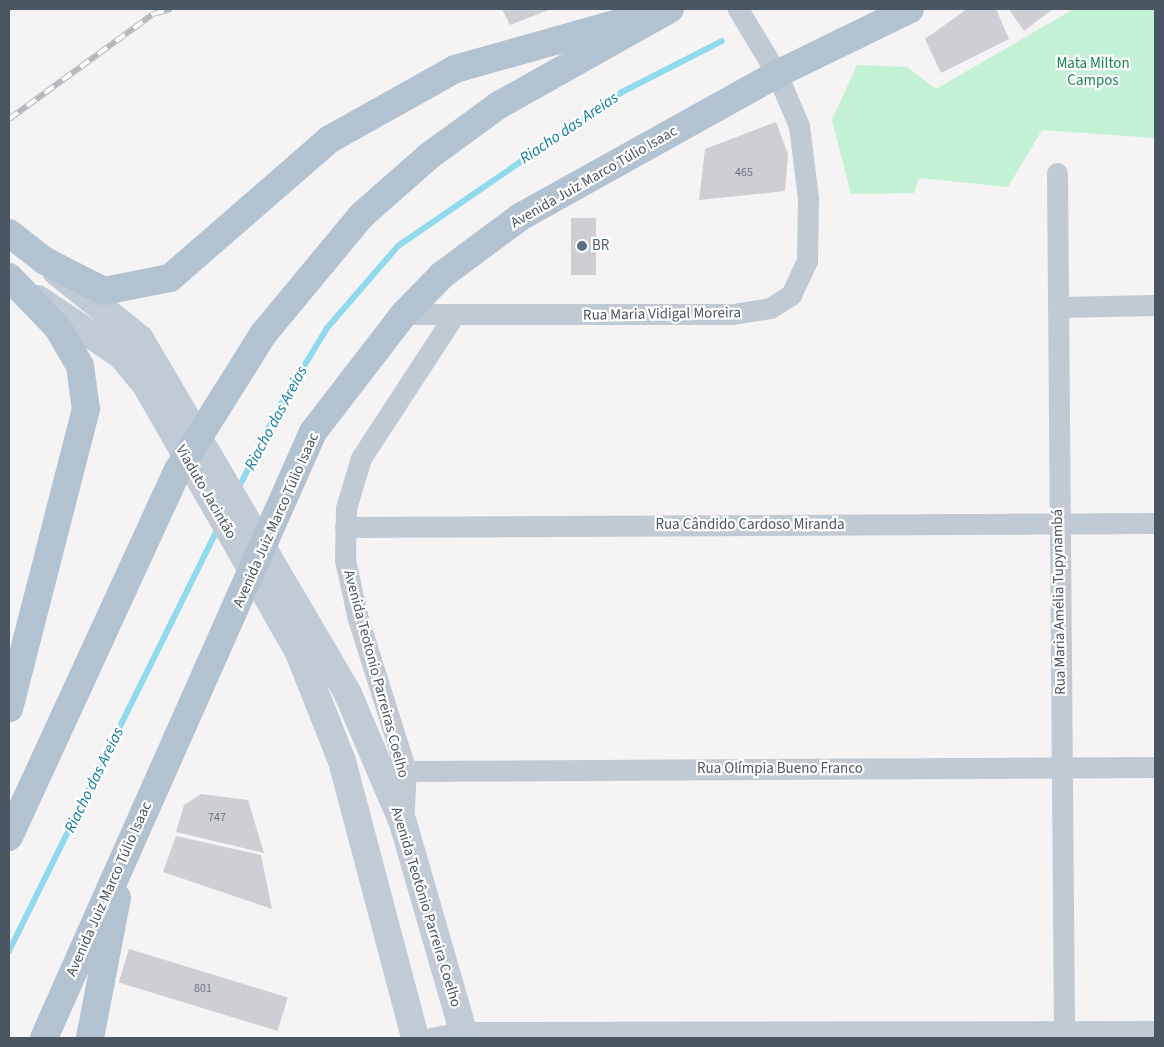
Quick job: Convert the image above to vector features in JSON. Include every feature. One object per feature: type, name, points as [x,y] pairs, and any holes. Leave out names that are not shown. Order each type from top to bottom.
[{"type":"main road","points":[[39,256],[104,290],[170,278],[330,139],[455,69],[669,9]]},
{"type":"main road","points":[[9,837],[178,470],[264,332],[362,215],[429,156],[499,105],[669,9]]},
{"type":"main road","name":"Avenida Juiz Marco Túlio Isaac","points":[[44,1038],[128,843],[313,432],[404,314],[442,275],[520,217],[777,74],[910,9]]},
{"type":"main road","points":[[9,233],[140,340],[175,416]]},
{"type":"main road","points":[[14,282],[121,355],[175,416]]},
{"type":"main road","points":[[9,708],[86,409],[80,366],[58,328],[14,282]]},
{"type":"main road","name":"Viaduto Jacintão","points":[[175,416],[282,600]]},
{"type":"main road","points":[[282,600],[298,650],[342,761],[414,1038]]},
{"type":"main road","name":"Avenida Teotônio Parreira Coelho","points":[[282,600],[348,694],[403,823],[464,1035]]},
{"type":"main road","points":[[90,1038],[128,843]]},
{"type":"street","name":"Rua Maria Vidigal Moreira","points":[[404,314],[733,314],[770,308],[791,295],[807,261],[808,198],[799,126],[777,74],[738,9]]},
{"type":"street","name":"Rua Maria Amélia Tupynambá","points":[[1057,173],[1059,307],[1057,524],[1064,1032]]},
{"type":"street","points":[[1059,307],[1155,305]]},
{"type":"street","name":"Avenida Teotonio Parreiras Coelho","points":[[403,823],[406,771],[358,619],[345,560],[346,508],[361,458],[455,314]]},
{"type":"street","name":"Rua Cândido Cardoso Miranda","points":[[345,527],[1155,523]]},
{"type":"street","name":"Rua Olímpia Bueno Franco","points":[[406,771],[1155,767]]},
{"type":"street","points":[[431,1038],[464,1035],[1155,1032]]},
{"type":"green space","name":"Mata Milton Campos","points":[[1074,9],[1155,9],[1155,138],[1042,130],[1008,187],[919,178],[914,193],[851,194],[832,120],[857,65],[907,67],[936,89]]},
{"type":"building","points":[[502,9],[551,9],[510,25]]},
{"type":"building","points":[[967,9],[996,9],[1009,39],[941,73],[925,39]]},
{"type":"building","points":[[1009,9],[1053,9],[1024,31]]},
{"type":"building","points":[[776,122],[788,154],[785,191],[699,200],[705,149]]},
{"type":"building","name":"BR","points":[[571,218],[596,218],[596,275],[571,275]]},
{"type":"building","points":[[201,794],[248,800],[264,853],[176,832],[184,805]]},
{"type":"building","points":[[176,836],[261,855],[272,909],[163,872]]},
{"type":"building","points":[[129,949],[288,998],[278,1031],[119,982]]},
{"type":"waterway","name":"Riacho das Areias","points":[[237,491],[278,409],[327,328],[398,246],[622,92],[722,41]]},
{"type":"waterway","name":"Riacho das Areias","points":[[9,951],[219,527]]},
{"type":"railway","points":[[9,119],[153,14],[171,9]]},
{"type":"place","name":"BR","points":[[582,246]]}]
